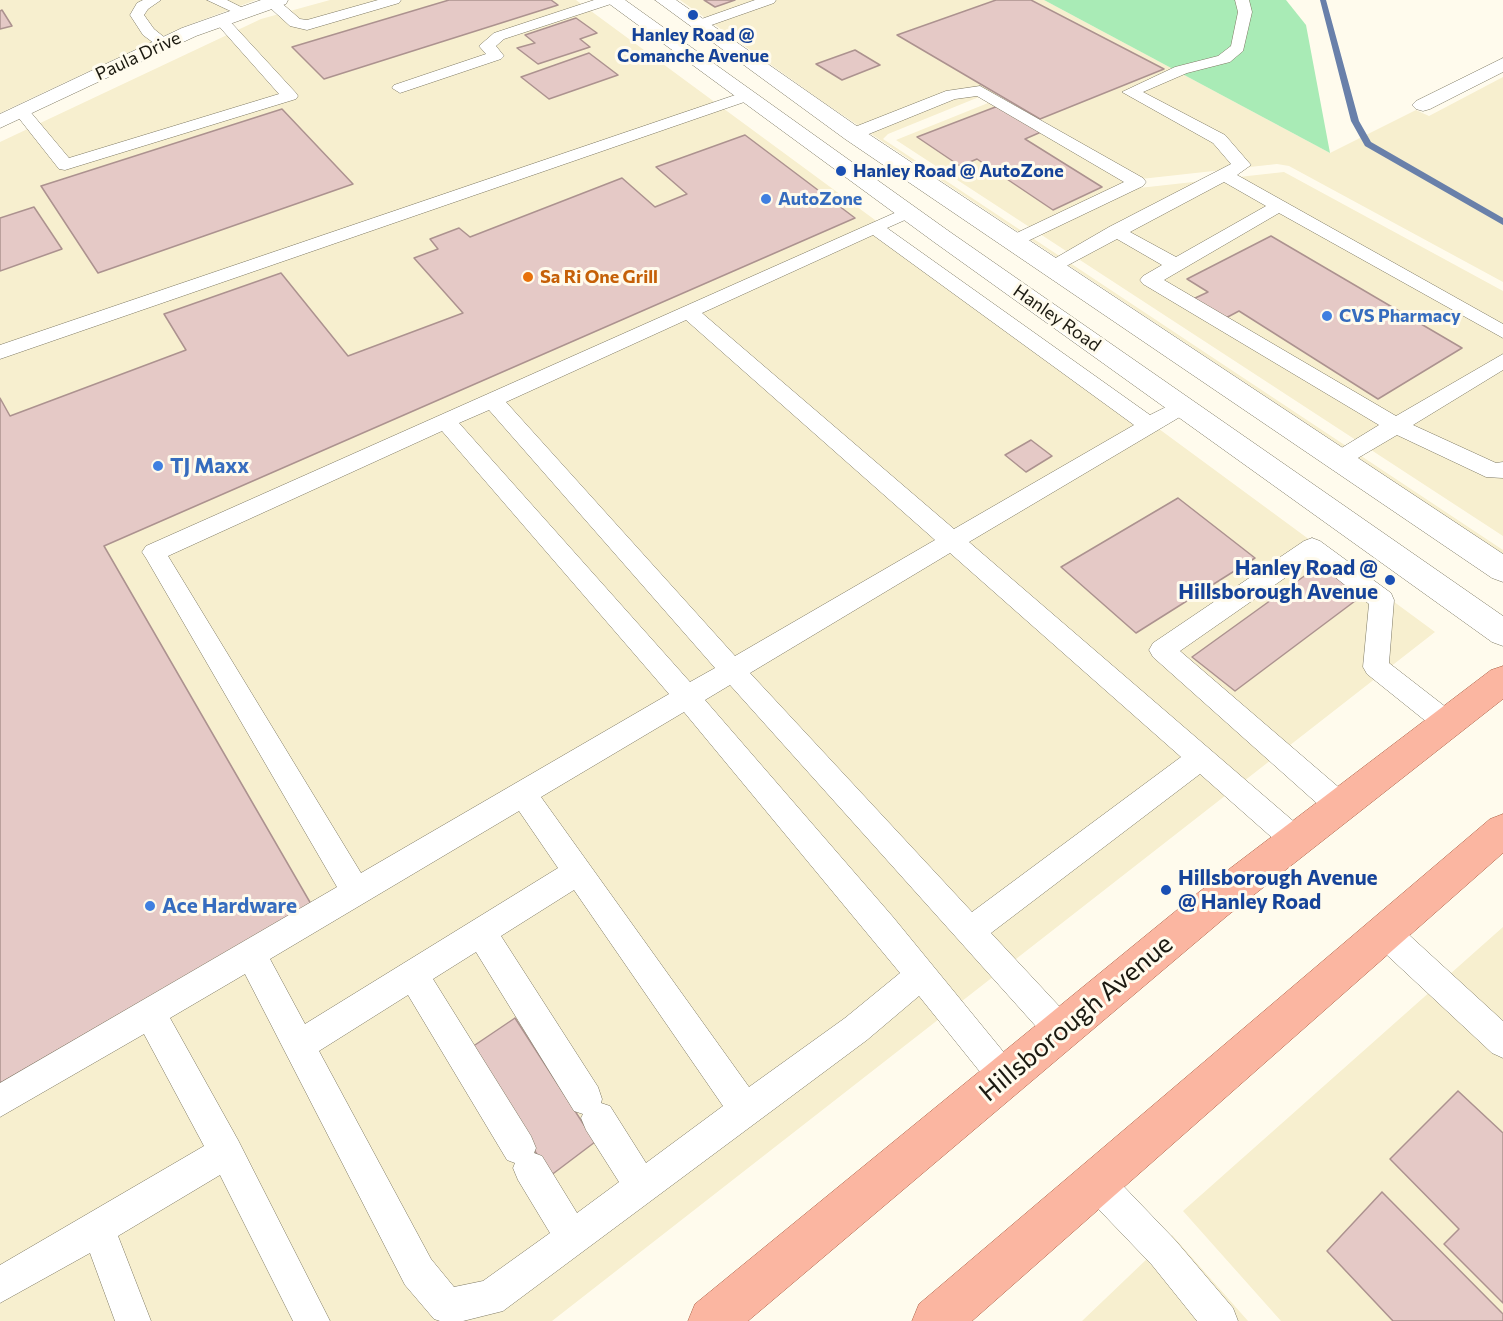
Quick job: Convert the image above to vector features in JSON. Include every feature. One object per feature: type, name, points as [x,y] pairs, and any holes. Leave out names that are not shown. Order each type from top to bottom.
[{"type":"main road","name":"Hanley Road","points":[[611,0],[1503,633]]},
{"type":"main road","name":"Hanley Road","points":[[664,0],[853,134],[1503,570]]},
{"type":"main road","name":"Paula Drive","points":[[0,122],[164,44],[275,1]]},
{"type":"main road","points":[[1423,105],[1503,64]]},
{"type":"main road","points":[[908,212],[945,196]]},
{"type":"main road","points":[[1013,286],[1050,267]]},
{"type":"main road","name":"Hillsborough Avenue","points":[[712,1321],[1213,904],[1503,680]]},
{"type":"main road","points":[[936,1321],[1503,830]]},
{"type":"lane","points":[[154,0],[142,6],[137,15],[148,32],[164,44]]},
{"type":"lane","points":[[214,0],[244,12]]},
{"type":"lane","points":[[275,1],[295,23],[307,25],[394,0]]},
{"type":"lane","points":[[400,88],[495,56],[487,46],[499,36],[611,0]]},
{"type":"lane","points":[[698,25],[769,0]]},
{"type":"lane","points":[[1050,267],[1242,165],[1219,139],[1130,92],[1181,70],[1224,59],[1238,48],[1245,12],[1242,0]]},
{"type":"lane","points":[[22,112],[65,165],[290,96],[221,20]]},
{"type":"lane","points":[[853,134],[952,94],[980,91],[1137,182],[1014,242]]},
{"type":"lane","points":[[0,352],[747,96]]},
{"type":"lane","points":[[1223,174],[1503,332]]},
{"type":"lane","points":[[1279,206],[1150,280],[1395,425],[1494,471],[1503,470]]},
{"type":"lane","points":[[356,892],[154,552],[908,212]]},
{"type":"lane","points":[[874,227],[1149,425]]},
{"type":"lane","points":[[1116,231],[1176,266]]},
{"type":"lane","points":[[688,311],[1296,840]]},
{"type":"lane","points":[[1338,460],[1503,361]]},
{"type":"lane","points":[[492,399],[732,670],[1061,1030]]},
{"type":"lane","points":[[0,1101],[1182,406]]},
{"type":"lane","points":[[444,421],[687,697],[1004,1077]]},
{"type":"lane","points":[[1340,806],[1162,650],[1312,547],[1382,600],[1376,667],[1447,723]]},
{"type":"lane","points":[[970,931],[1200,758]]},
{"type":"lane","points":[[523,794],[745,1109]]},
{"type":"lane","points":[[299,1046],[578,871]]},
{"type":"lane","points":[[481,932],[641,1186]]},
{"type":"lane","points":[[1385,933],[1503,1042]]},
{"type":"lane","points":[[250,954],[418,1272],[447,1306],[490,1298],[856,1029],[921,975]]},
{"type":"lane","points":[[413,974],[572,1237]]},
{"type":"lane","points":[[150,1013],[226,1152],[312,1321]]},
{"type":"lane","points":[[0,1285],[226,1152]]},
{"type":"lane","points":[[1096,1182],[1164,1253],[1220,1321]]},
{"type":"lane","points":[[98,1229],[133,1321]]},
{"type":"shaded area","points":[[0,0],[256,0],[183,27],[0,113]]},
{"type":"shaded area","points":[[330,0],[576,0],[1435,632],[552,1321],[0,1321],[0,142],[261,19]]},
{"type":"shaded area","points":[[680,0],[1044,0],[1330,153],[1416,110],[1429,116],[1503,77],[1503,282],[1289,166],[1277,164],[1141,179],[999,95],[984,95],[888,134],[883,139],[1503,550],[1503,554],[826,104]]},
{"type":"shaded area","points":[[993,101],[1139,188],[1284,172],[1503,291],[1503,536],[896,140]]},
{"type":"shaded area","points":[[1503,927],[1503,1321],[1281,1321],[1183,1211]]},
{"type":"shaded area","points":[[1172,1235],[1248,1321],[1082,1321]]},
{"type":"green space","points":[[1044,0],[1286,0],[1306,25],[1330,153]]},
{"type":"building","points":[[449,0],[551,0],[558,5],[324,79],[292,47]]},
{"type":"building","points":[[704,0],[735,0],[715,7]]},
{"type":"building","points":[[996,0],[1031,0],[1164,69],[1040,119],[897,35]]},
{"type":"building","points":[[2,10],[12,26],[0,29],[0,11]]},
{"type":"building","points":[[576,18],[597,33],[580,39],[590,47],[538,64],[517,48],[535,43],[525,35]]},
{"type":"building","points":[[855,50],[880,65],[842,80],[816,64]]},
{"type":"building","points":[[589,53],[618,75],[549,99],[521,77]]},
{"type":"building","points":[[998,106],[1041,132],[1025,139],[1102,187],[1053,210],[977,159],[960,166],[917,137]]},
{"type":"building","points":[[282,109],[353,184],[98,273],[41,186]]},
{"type":"building","points":[[745,135],[855,218],[104,546],[311,904],[0,1083],[0,398],[10,416],[186,350],[164,314],[281,273],[348,356],[463,313],[414,258],[438,249],[430,239],[459,228],[470,237],[622,178],[655,207],[687,194],[656,167]]},
{"type":"building","points":[[34,207],[62,249],[0,271],[0,218]]},
{"type":"building","name":"CVS Pharmacy","points":[[1271,236],[1462,348],[1378,399],[1239,311],[1222,320],[1191,300],[1208,292],[1187,279]]},
{"type":"building","points":[[1031,440],[1052,456],[1026,472],[1005,455]]},
{"type":"building","points":[[1178,498],[1255,558],[1136,633],[1061,567]]},
{"type":"building","points":[[1321,564],[1363,595],[1235,691],[1192,657]]},
{"type":"building","points":[[515,1018],[595,1142],[550,1176],[472,1047]]},
{"type":"building","points":[[1458,1091],[1503,1133],[1503,1303],[1444,1244],[1459,1229],[1390,1159]]},
{"type":"building","points":[[1382,1192],[1503,1314],[1503,1321],[1393,1321],[1327,1251]]},
{"type":"waterway","points":[[1323,0],[1355,121],[1368,144],[1503,222]]},
{"type":"place","name":"Hanley Road @ Comanche Avenue","points":[[693,15]]},
{"type":"place","name":"Hanley Road @ AutoZone","points":[[841,171]]},
{"type":"place","name":"AutoZone","points":[[766,199]]},
{"type":"place","name":"Sa Ri One Grill","points":[[528,277]]},
{"type":"place","name":"CVS Pharmacy","points":[[1327,316]]},
{"type":"place","name":"TJ Maxx","points":[[158,466]]},
{"type":"place","name":"Hanley Road @ Hillsborough Avenue","points":[[1390,580]]},
{"type":"place","name":"Hillsborough Avenue @ Hanley Road","points":[[1166,890]]},
{"type":"place","name":"Ace Hardware","points":[[150,906]]}]
